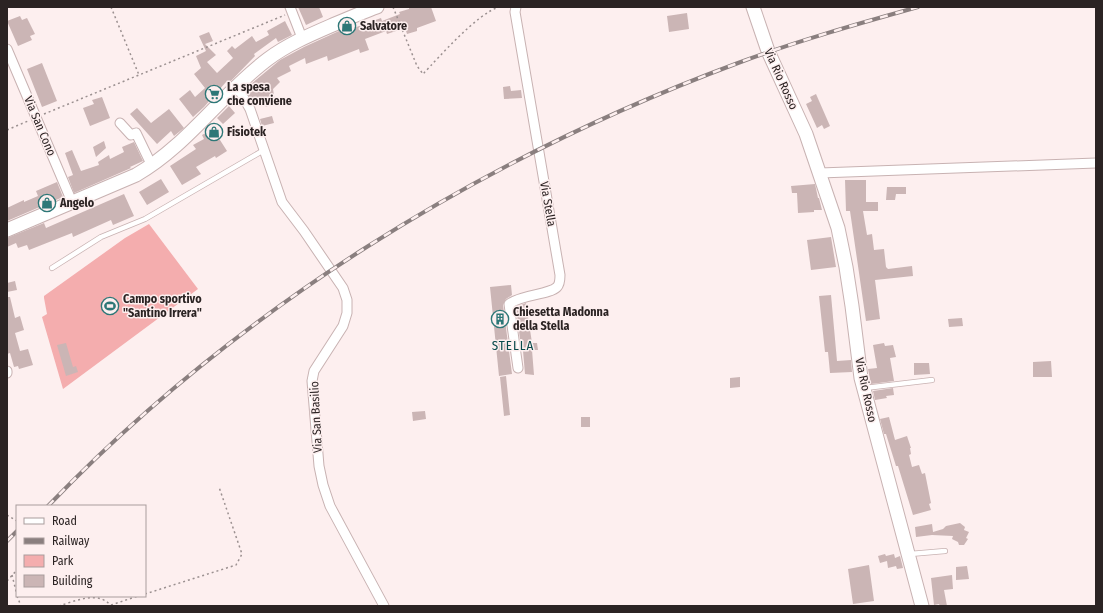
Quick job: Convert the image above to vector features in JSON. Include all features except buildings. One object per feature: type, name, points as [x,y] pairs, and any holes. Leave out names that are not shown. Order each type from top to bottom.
[{"type":"street","name":"Via Stella","points":[[516,7],[516,20],[560,275],[557,287],[516,299],[509,304],[518,368]]},
{"type":"street","name":"Via Rio Rosso","points":[[753,7],[768,51],[806,134],[838,228],[852,306],[860,378],[922,606]]},
{"type":"street","points":[[7,230],[136,175],[152,166],[267,59],[302,38],[373,8]]},
{"type":"street","points":[[291,10],[302,38]]},
{"type":"street","name":"Via San Cono","points":[[7,49],[72,202]]},
{"type":"street","name":"Via San Basilio","points":[[237,86],[250,109],[282,202],[343,288],[347,300],[347,313],[343,326],[314,371],[312,381],[319,466],[330,506],[384,606]]},
{"type":"street","points":[[120,123],[131,135],[136,133],[152,166]]},
{"type":"street","points":[[820,173],[1096,163]]},
{"type":"lane","points":[[52,268],[101,237],[145,219],[264,150]]},
{"type":"lane","points":[[863,388],[932,380]]},
{"type":"lane","points":[[909,554],[945,552]]},
{"type":"path","points":[[111,7],[139,75]]},
{"type":"path","points":[[392,7],[417,66],[423,74],[449,46],[483,16],[500,7]]},
{"type":"path","points":[[7,130],[291,10]]},
{"type":"path","points":[[146,594],[236,565],[242,554],[219,487]]},
{"type":"path","points":[[7,515],[16,520]]},
{"type":"path","points":[[7,581],[16,571]]},
{"type":"path","points":[[12,575],[16,592]]},
{"type":"path","points":[[59,606],[94,597],[105,600],[111,605],[135,597]]},
{"type":"green space","name":"Campo sportivo \"Santino Irrera\"","points":[[149,224],[198,289],[63,389],[42,317],[47,314],[44,296],[125,238]]},
{"type":"railway","points":[[49,505],[121,434],[200,367],[282,304],[368,246],[457,193],[549,145],[643,101],[782,47],[918,7]]},
{"type":"railway","points":[[7,541],[16,532]]},
{"type":"place","name":"Salvatore","points":[[347,26]]},
{"type":"place","name":"La spesa che conviene","points":[[214,94]]},
{"type":"place","name":"Fisiotek","points":[[214,132]]},
{"type":"place","name":"Angelo","points":[[47,203]]},
{"type":"place","name":"Campo sportivo \"Santino Irrera\"","points":[[110,306]]},
{"type":"place","name":"Chiesetta Madonna della Stella","points":[[500,319]]},
{"type":"district","name":"STELLA","points":[[513,345]]}]
